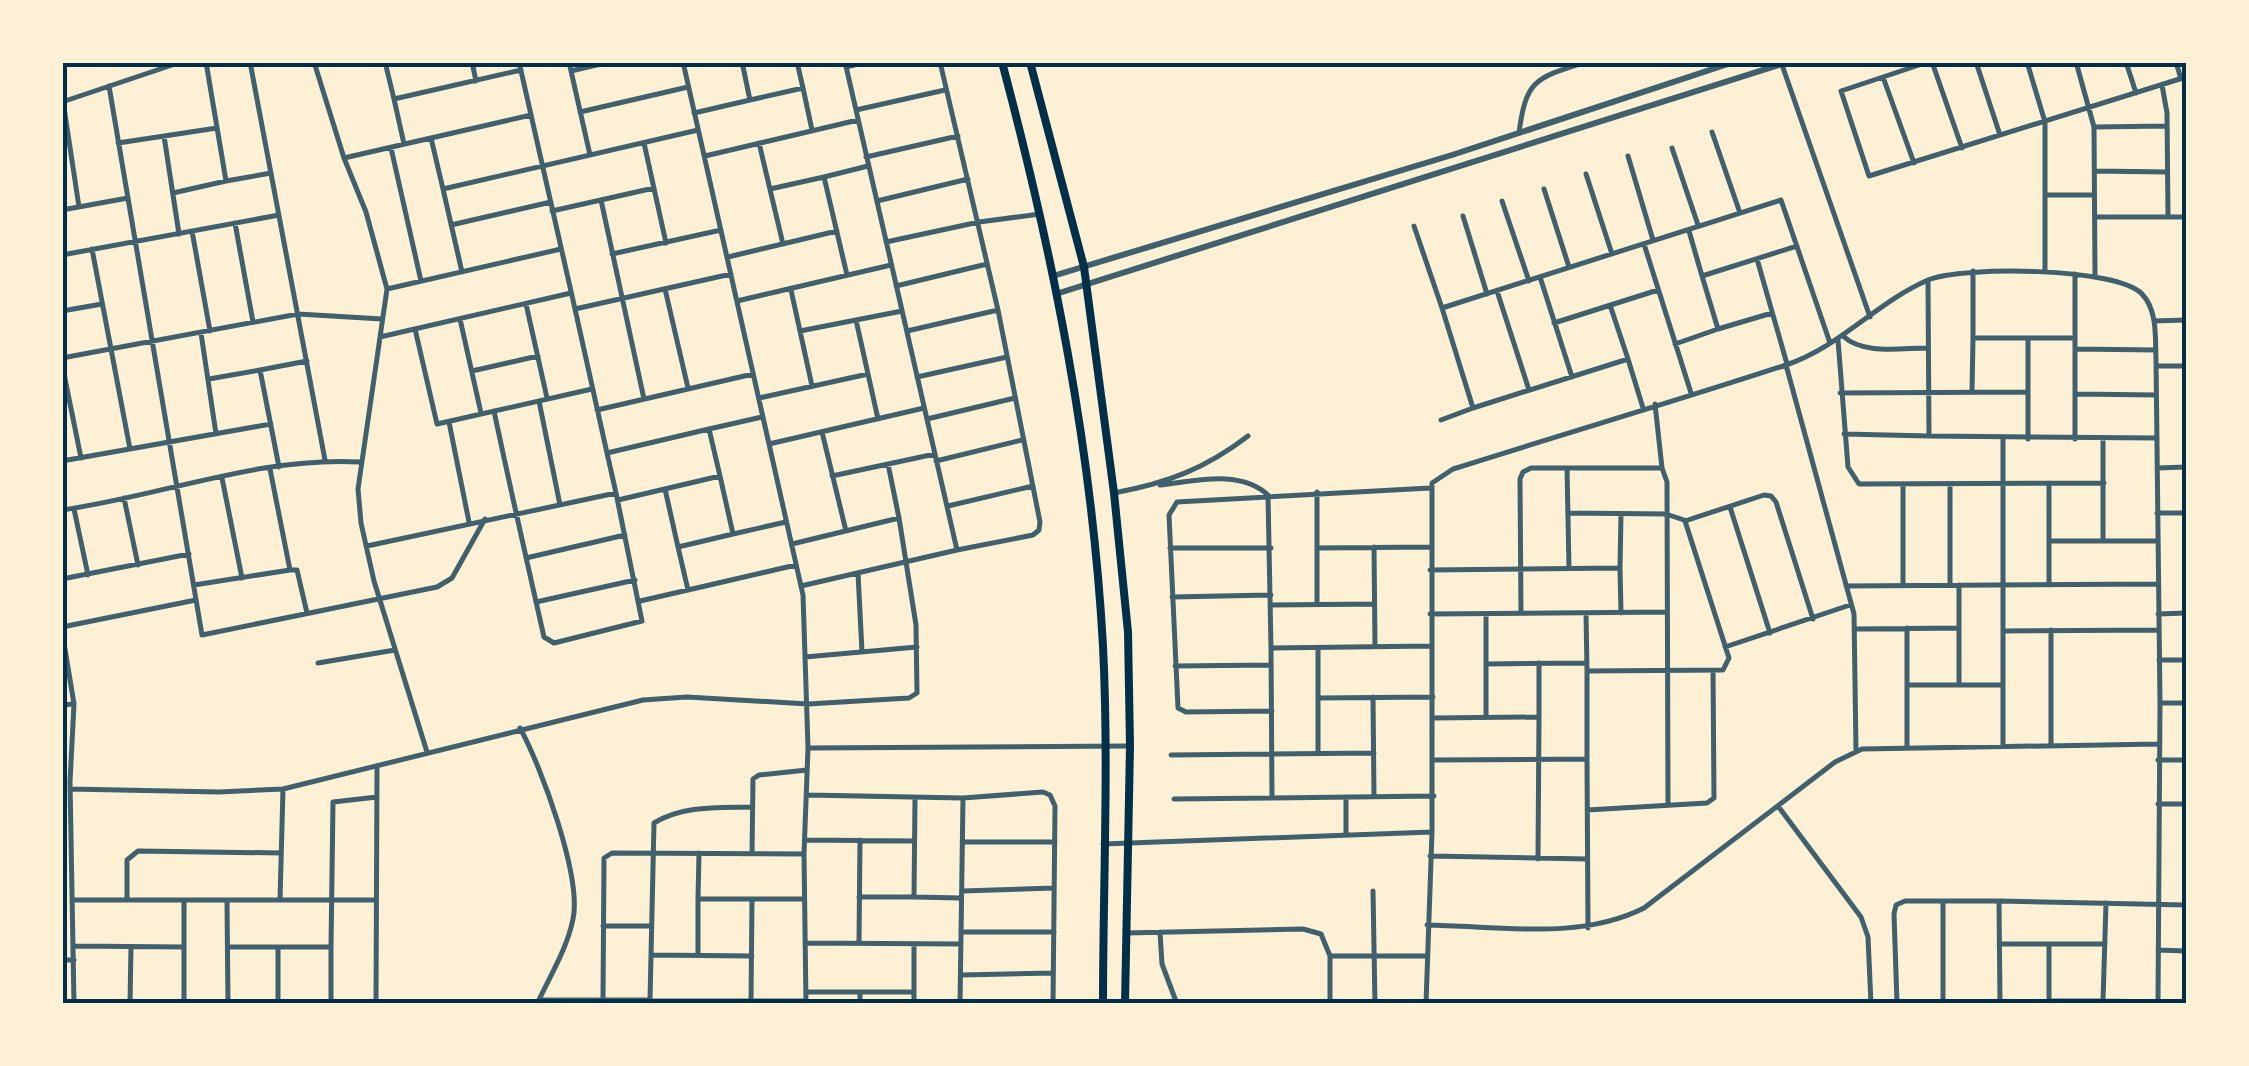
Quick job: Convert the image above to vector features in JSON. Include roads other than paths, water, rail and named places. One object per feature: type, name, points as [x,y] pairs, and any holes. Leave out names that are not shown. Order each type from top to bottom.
[{"type":"main road","points":[[1002,62],[1053,276],[1093,524],[1105,747],[1103,1004]]},
{"type":"main road","points":[[1030,62],[1084,267],[1114,493],[1128,632],[1125,1004]]},
{"type":"street","points":[[79,207],[63,102],[181,62]]},
{"type":"street","points":[[206,62],[226,182]]},
{"type":"street","points":[[250,62],[325,460]]},
{"type":"street","points":[[314,62],[344,158],[366,212],[387,289],[358,488],[366,546],[426,752]]},
{"type":"street","points":[[385,62],[404,144]]},
{"type":"street","points":[[472,62],[476,81]]},
{"type":"street","points":[[569,62],[590,155]]},
{"type":"street","points":[[571,71],[609,62]]},
{"type":"street","points":[[520,728],[534,753],[570,866],[574,914],[567,943],[538,1002],[806,1002],[808,704],[802,586],[683,62]]},
{"type":"street","points":[[742,62],[750,100]]},
{"type":"street","points":[[797,62],[812,130]]},
{"type":"street","points":[[866,62],[845,65],[957,550]]},
{"type":"street","points":[[802,586],[1033,535],[1039,530],[998,310],[940,62]]},
{"type":"street","points":[[1556,62],[1559,71]]},
{"type":"street","points":[[1519,133],[1526,94],[1542,78],[1586,62]]},
{"type":"street","points":[[1053,276],[1519,133],[1734,62]]},
{"type":"street","points":[[1962,148],[1930,62],[1841,91],[1866,173],[1873,176],[2091,108],[2184,78],[2176,62]]},
{"type":"street","points":[[1976,62],[2000,136]]},
{"type":"street","points":[[2028,62],[2045,122],[2044,273]]},
{"type":"street","points":[[2076,62],[2094,127],[2095,275]]},
{"type":"street","points":[[2126,62],[2136,93]]},
{"type":"street","points":[[1056,294],[1784,63],[1870,317]]},
{"type":"street","points":[[394,100],[476,81],[520,66],[644,616],[636,624],[554,643],[544,638],[494,411]]},
{"type":"street","points":[[1883,77],[1914,163]]},
{"type":"street","points":[[2162,85],[2167,126],[2168,217]]},
{"type":"street","points":[[109,86],[202,635],[446,583],[485,520]]},
{"type":"street","points":[[580,112],[688,87]]},
{"type":"street","points":[[694,113],[803,88]]},
{"type":"street","points":[[856,110],[946,90]]},
{"type":"street","points":[[344,158],[531,115]]},
{"type":"street","points":[[704,156],[858,120]]},
{"type":"street","points":[[2094,127],[2167,126]]},
{"type":"street","points":[[118,142],[217,128]]},
{"type":"street","points":[[443,188],[698,130]]},
{"type":"street","points":[[1712,132],[1740,213]]},
{"type":"street","points":[[164,136],[180,234]]},
{"type":"street","points":[[866,157],[958,136]]},
{"type":"street","points":[[432,138],[462,272]]},
{"type":"street","points":[[644,143],[666,242]]},
{"type":"street","points":[[760,143],[783,244]]},
{"type":"street","points":[[391,147],[421,281]]},
{"type":"street","points":[[1672,148],[1698,226]]},
{"type":"street","points":[[1628,156],[1654,241]]},
{"type":"street","points":[[770,189],[868,166]]},
{"type":"street","points":[[2094,172],[2168,172]]},
{"type":"street","points":[[173,192],[271,173]]},
{"type":"street","points":[[1586,174],[1612,254]]},
{"type":"street","points":[[824,177],[847,276]]},
{"type":"street","points":[[876,201],[968,179]]},
{"type":"street","points":[[552,211],[654,188]]},
{"type":"street","points":[[1544,189],[1569,268]]},
{"type":"street","points":[[2045,195],[2094,194]]},
{"type":"street","points":[[62,210],[128,198]]},
{"type":"street","points":[[600,200],[644,399]]},
{"type":"street","points":[[1442,308],[1782,200],[1837,340],[1848,467],[1854,480],[1860,484],[2104,483]]},
{"type":"street","points":[[451,225],[550,202]]},
{"type":"street","points":[[1502,202],[1529,280]]},
{"type":"street","points":[[886,242],[979,222],[1040,214]]},
{"type":"street","points":[[62,255],[279,215]]},
{"type":"street","points":[[1463,216],[1487,294]]},
{"type":"street","points":[[2095,217],[2186,218]]},
{"type":"street","points":[[235,223],[253,322]]},
{"type":"street","points":[[1414,226],[1473,408]]},
{"type":"street","points":[[612,254],[721,230]]},
{"type":"street","points":[[1688,230],[1718,329]]},
{"type":"street","points":[[192,231],[210,330]]},
{"type":"street","points":[[727,257],[837,232]]},
{"type":"street","points":[[1644,244],[1691,393]]},
{"type":"street","points":[[1702,276],[1797,246]]},
{"type":"street","points":[[387,289],[561,249]]},
{"type":"street","points":[[92,250],[130,450]]},
{"type":"street","points":[[1757,258],[1851,604],[1856,750]]},
{"type":"street","points":[[896,286],[987,264]]},
{"type":"street","points":[[737,301],[891,265]]},
{"type":"street","points":[[1972,271],[1972,392]]},
{"type":"street","points":[[1426,1004],[1435,796],[1430,488],[1440,476],[1454,469],[1786,365],[1837,340],[1928,280],[1972,271],[2095,275],[2129,284],[2149,303],[2154,322],[2160,703],[2158,1003],[2049,1002],[2049,944]]},
{"type":"street","points":[[574,309],[731,274]]},
{"type":"street","points":[[2075,274],[2075,438]]},
{"type":"street","points":[[1540,277],[1572,376]]},
{"type":"street","points":[[1928,280],[1928,436]]},
{"type":"street","points":[[666,289],[688,389]]},
{"type":"street","points":[[791,289],[812,386]]},
{"type":"street","points":[[1554,323],[1658,290]]},
{"type":"street","points":[[1497,291],[1529,390]]},
{"type":"street","points":[[380,337],[571,294]]},
{"type":"street","points":[[62,311],[102,304]]},
{"type":"street","points":[[526,304],[547,399]]},
{"type":"street","points":[[1610,305],[1644,408]]},
{"type":"street","points":[[906,331],[998,310]]},
{"type":"street","points":[[800,331],[902,311]]},
{"type":"street","points":[[1676,344],[1772,313]]},
{"type":"street","points":[[82,458],[62,361],[298,314],[382,319]]},
{"type":"street","points":[[460,319],[482,414]]},
{"type":"street","points":[[856,320],[878,419]]},
{"type":"street","points":[[2154,322],[2186,320]]},
{"type":"street","points":[[415,329],[437,424],[592,389]]},
{"type":"street","points":[[200,332],[216,434]]},
{"type":"street","points":[[1972,338],[2075,338]]},
{"type":"street","points":[[2028,338],[2028,439]]},
{"type":"street","points":[[1837,340],[1864,347],[1928,348]]},
{"type":"street","points":[[2075,349],[2156,350]]},
{"type":"street","points":[[472,371],[538,356]]},
{"type":"street","points":[[917,376],[1007,357]]},
{"type":"street","points":[[1441,420],[1628,358]]},
{"type":"street","points":[[208,380],[307,361]]},
{"type":"street","points":[[2156,366],[2186,366]]},
{"type":"street","points":[[260,370],[279,467]]},
{"type":"street","points":[[597,410],[753,374]]},
{"type":"street","points":[[758,398],[868,374]]},
{"type":"street","points":[[1840,393],[2028,392]]},
{"type":"street","points":[[2075,394],[2156,395]]},
{"type":"street","points":[[927,419],[1015,398]]},
{"type":"street","points":[[539,401],[560,505]]},
{"type":"street","points":[[1656,404],[1662,468],[1666,474],[1668,805]]},
{"type":"street","points":[[769,444],[924,408]]},
{"type":"street","points":[[607,453],[763,417]]},
{"type":"street","points":[[449,422],[470,523]]},
{"type":"street","points":[[62,461],[271,424]]},
{"type":"street","points":[[710,429],[733,534]]},
{"type":"street","points":[[822,432],[846,531]]},
{"type":"street","points":[[1844,434],[2156,438]]},
{"type":"street","points":[[1160,485],[1203,466],[1248,436]]},
{"type":"street","points":[[2103,541],[2104,438]]},
{"type":"street","points":[[2003,439],[2003,745]]},
{"type":"street","points":[[832,476],[1022,440]]},
{"type":"street","points":[[62,510],[279,467],[325,460],[361,462]]},
{"type":"street","points":[[68,784],[219,792],[283,789],[643,700],[687,697],[808,704],[909,698],[917,693],[919,683],[917,646],[908,562],[888,464]]},
{"type":"street","points":[[2157,468],[2186,467]]},
{"type":"street","points":[[1521,613],[1523,472],[1532,468],[1662,468]]},
{"type":"street","points":[[1567,468],[1568,568]]},
{"type":"street","points":[[270,469],[290,570]]},
{"type":"street","points":[[366,546],[516,512],[720,476]]},
{"type":"street","points":[[222,478],[242,578]]},
{"type":"street","points":[[1114,493],[1160,485],[1236,480],[1258,486],[1268,496],[1272,798]]},
{"type":"street","points":[[2049,483],[2049,585]]},
{"type":"street","points":[[1903,585],[1904,484]]},
{"type":"street","points":[[1950,484],[1950,585]]},
{"type":"street","points":[[947,506],[1032,486]]},
{"type":"street","points":[[666,488],[688,590]]},
{"type":"street","points":[[1272,711],[1181,711],[1177,701],[1169,515],[1177,502],[1430,488]]},
{"type":"street","points":[[1316,492],[1317,604]]},
{"type":"street","points":[[1568,514],[1666,514],[1685,521],[1771,496],[1813,619]]},
{"type":"street","points":[[124,498],[138,565]]},
{"type":"street","points":[[1729,506],[1770,632]]},
{"type":"street","points":[[74,508],[88,574]]},
{"type":"street","points":[[2157,513],[2186,513]]},
{"type":"street","points":[[1621,612],[1622,514]]},
{"type":"street","points":[[792,544],[899,518]]},
{"type":"street","points":[[1587,672],[1723,670],[1727,666],[1725,647],[1685,521]]},
{"type":"street","points":[[678,546],[786,522]]},
{"type":"street","points":[[526,558],[625,536]]},
{"type":"street","points":[[2049,542],[2157,541]]},
{"type":"street","points":[[1316,548],[1430,546]]},
{"type":"street","points":[[1374,547],[1375,647]]},
{"type":"street","points":[[1170,548],[1270,548]]},
{"type":"street","points":[[62,580],[189,554]]},
{"type":"street","points":[[640,601],[796,565]]},
{"type":"street","points":[[1430,570],[1620,568]]},
{"type":"street","points":[[194,585],[298,570],[307,614]]},
{"type":"street","points":[[858,573],[862,652]]},
{"type":"street","points":[[536,602],[635,580]]},
{"type":"street","points":[[1846,586],[2158,584]]},
{"type":"street","points":[[1959,585],[1959,685]]},
{"type":"street","points":[[1172,598],[1271,595]]},
{"type":"street","points":[[74,1004],[68,784],[74,704],[62,629],[196,600]]},
{"type":"street","points":[[1271,605],[1374,604]]},
{"type":"street","points":[[1725,647],[1851,604]]},
{"type":"street","points":[[1430,614],[1667,612]]},
{"type":"street","points":[[1586,613],[1588,928]]},
{"type":"street","points":[[2158,614],[2186,613]]},
{"type":"street","points":[[1486,614],[1486,718]]},
{"type":"street","points":[[1907,628],[1907,746]]},
{"type":"street","points":[[1854,629],[1959,628]]},
{"type":"street","points":[[2051,630],[2052,745]]},
{"type":"street","points":[[2003,631],[2158,630]]},
{"type":"street","points":[[805,657],[917,646]]},
{"type":"street","points":[[1271,648],[1431,646]]},
{"type":"street","points":[[1318,648],[1318,754]]},
{"type":"street","points":[[318,663],[396,650]]},
{"type":"street","points":[[2159,660],[2186,660]]},
{"type":"street","points":[[1486,664],[1587,662]]},
{"type":"street","points":[[1538,859],[1539,663]]},
{"type":"street","points":[[1176,666],[1272,665]]},
{"type":"street","points":[[1587,810],[1707,802],[1714,798],[1713,670]]},
{"type":"street","points":[[1908,686],[2003,685]]},
{"type":"street","points":[[1318,698],[1433,696]]},
{"type":"street","points":[[1373,697],[1374,797]]},
{"type":"street","points":[[2160,703],[2186,704]]},
{"type":"street","points":[[62,705],[74,704]]},
{"type":"street","points":[[1433,718],[1539,717]]},
{"type":"street","points":[[1427,925],[1588,928],[1620,921],[1644,908],[1856,750],[2158,744]]},
{"type":"street","points":[[808,748],[1130,746]]},
{"type":"street","points":[[1171,755],[1374,753]]},
{"type":"street","points":[[1434,760],[1587,759]]},
{"type":"street","points":[[2158,760],[2186,760]]},
{"type":"street","points":[[376,1004],[377,766]]},
{"type":"street","points":[[752,854],[753,779],[808,770]]},
{"type":"street","points":[[280,900],[283,789]]},
{"type":"street","points":[[807,795],[915,799],[1050,794],[1055,806],[1053,1004]]},
{"type":"street","points":[[1174,800],[1435,796]]},
{"type":"street","points":[[331,1004],[333,802],[340,798],[376,797]]},
{"type":"street","points":[[960,1004],[962,798]]},
{"type":"street","points":[[1346,798],[1346,836]]},
{"type":"street","points":[[914,898],[915,799]]},
{"type":"street","points":[[2158,804],[2186,804]]},
{"type":"street","points":[[1778,806],[1861,917],[1868,937],[1871,1004]]},
{"type":"street","points":[[650,1002],[654,823],[671,813],[752,807]]},
{"type":"street","points":[[1103,844],[1432,832]]},
{"type":"street","points":[[805,840],[914,841]]},
{"type":"street","points":[[859,944],[860,840]]},
{"type":"street","points":[[962,842],[1055,842]]},
{"type":"street","points":[[127,900],[127,860],[138,851],[280,853]]},
{"type":"street","points":[[602,1000],[604,858],[612,853],[804,854]]},
{"type":"street","points":[[698,956],[699,853]]},
{"type":"street","points":[[1430,856],[1587,860]]},
{"type":"street","points":[[62,858],[71,858]]},
{"type":"street","points":[[859,897],[914,898],[1054,888]]},
{"type":"street","points":[[1372,891],[1375,1004]]},
{"type":"street","points":[[698,899],[804,899]]},
{"type":"street","points":[[752,899],[752,1001]]},
{"type":"street","points":[[74,900],[376,900]]},
{"type":"street","points":[[184,900],[184,1002]]},
{"type":"street","points":[[130,946],[130,1003],[228,1002],[227,900]]},
{"type":"street","points":[[1999,900],[2000,1003],[1898,1004],[1894,914],[1896,906],[1905,901],[1999,900],[2186,905]]},
{"type":"street","points":[[1943,901],[1944,1003]]},
{"type":"street","points":[[2103,1001],[2106,903]]},
{"type":"street","points":[[603,926],[651,926]]},
{"type":"street","points":[[1126,932],[1303,930],[1321,934],[1330,956],[1330,1004]]},
{"type":"street","points":[[961,932],[1054,932]]},
{"type":"street","points":[[1160,932],[1162,964],[1176,1004]]},
{"type":"street","points":[[805,943],[961,944]]},
{"type":"street","points":[[914,944],[914,1004]]},
{"type":"street","points":[[1999,944],[2105,944]]},
{"type":"street","points":[[74,946],[184,947]]},
{"type":"street","points":[[228,947],[331,947]]},
{"type":"street","points":[[278,947],[278,1004]]},
{"type":"street","points":[[2158,950],[2186,951]]},
{"type":"street","points":[[651,955],[752,956]]},
{"type":"street","points":[[1330,956],[1426,956]]},
{"type":"street","points":[[62,960],[74,960]]},
{"type":"street","points":[[960,975],[1054,974]]},
{"type":"street","points":[[806,992],[914,992]]},
{"type":"street","points":[[860,992],[860,1004]]}]
